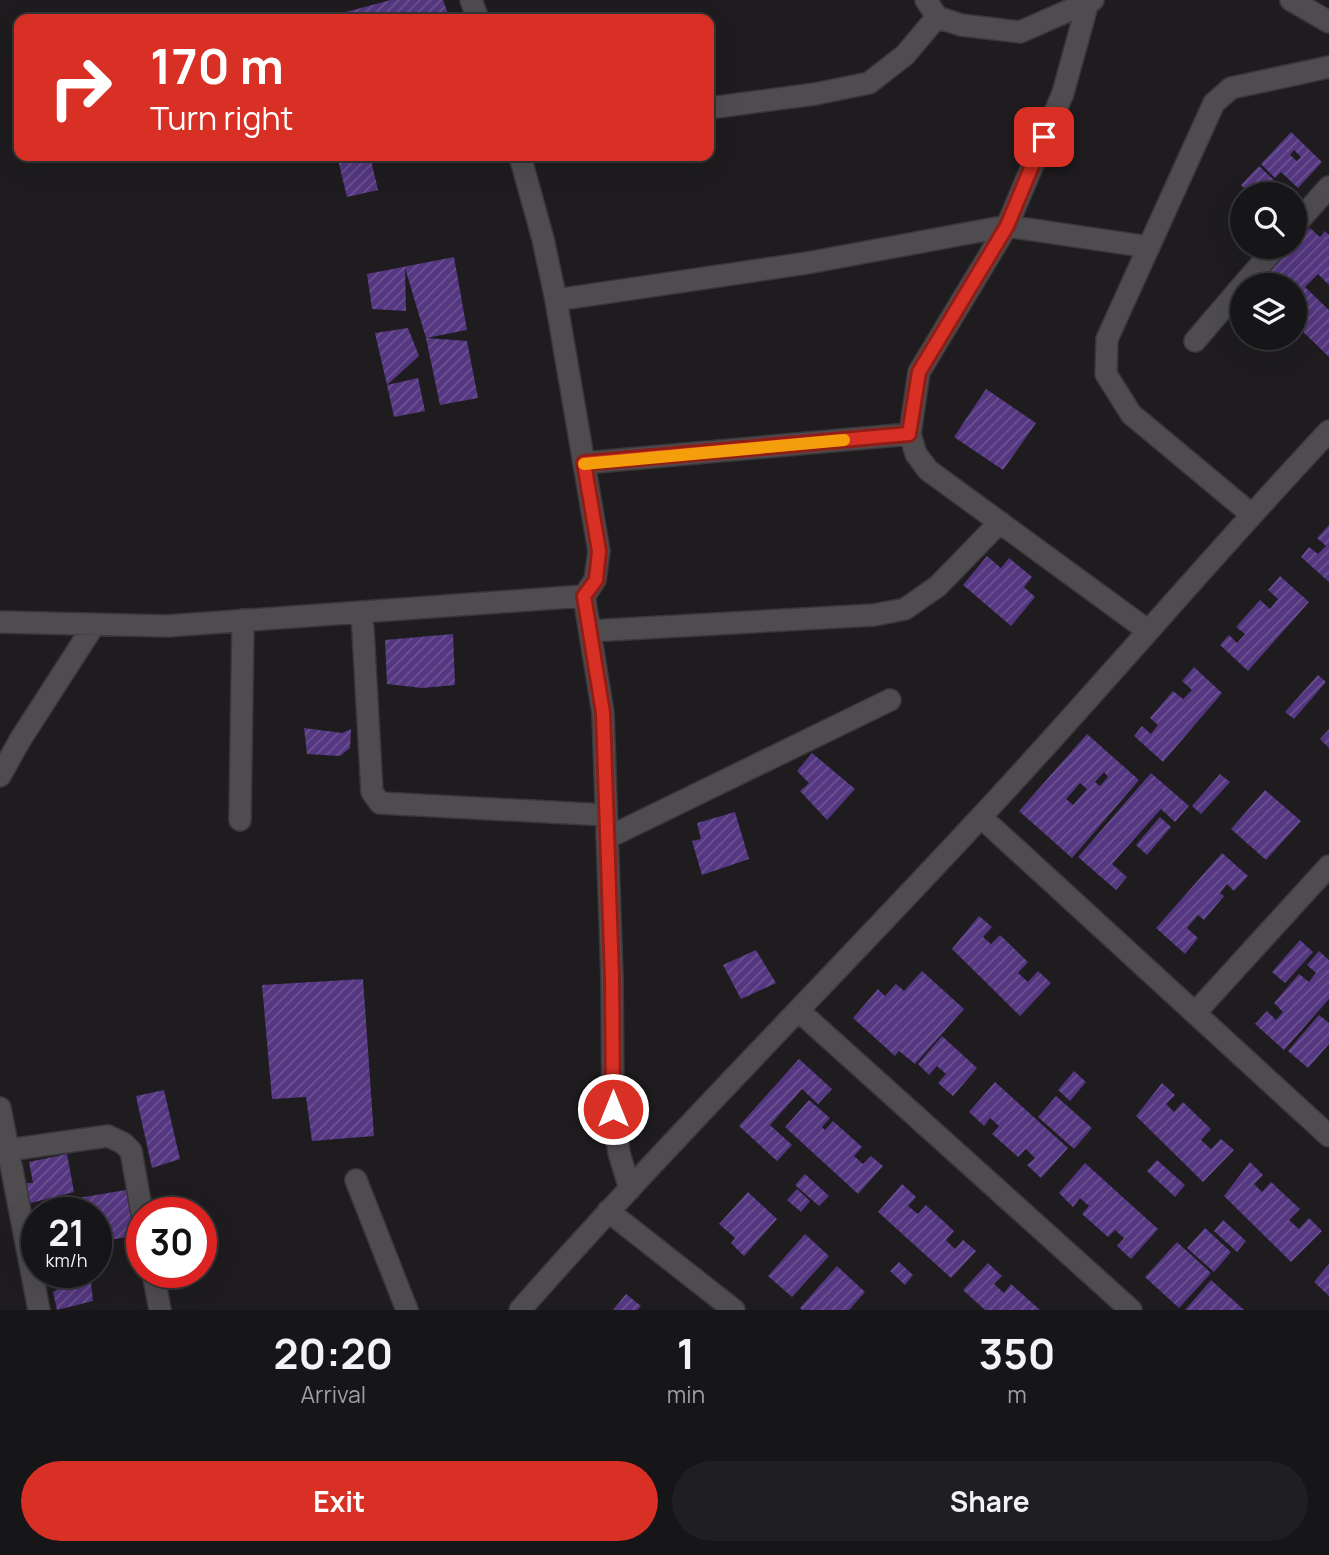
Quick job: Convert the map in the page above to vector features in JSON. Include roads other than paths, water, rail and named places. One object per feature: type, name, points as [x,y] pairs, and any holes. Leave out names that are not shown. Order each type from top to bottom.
[{"type":"street","points":[[1291,0],[1329,22]]},
{"type":"street","points":[[714,107],[815,94],[869,83],[905,55],[931,8],[961,25],[1020,32],[1090,1]]},
{"type":"street","points":[[1090,1],[1063,93],[1007,226],[919,372],[909,434],[916,454],[928,470],[1147,631]]},
{"type":"street","points":[[1251,514],[1131,414],[1106,374],[1108,339],[1214,103],[1231,88],[1329,67]]},
{"type":"street","points":[[521,161],[543,239],[556,300],[599,551],[596,580],[584,596],[603,713],[612,978],[613,1109],[619,1153],[630,1189]]},
{"type":"street","points":[[1307,212],[1329,187]]},
{"type":"street","points":[[556,300],[807,262],[1007,226],[1149,247]]},
{"type":"street","points":[[1254,273],[1266,259]]},
{"type":"street","points":[[1195,341],[1230,301]]},
{"type":"street","points":[[520,1310],[608,1211],[981,817],[1251,514],[1329,431]]},
{"type":"street","points":[[584,463],[909,434]]},
{"type":"street","points":[[590,631],[874,615],[905,609],[938,586],[1000,522]]},
{"type":"street","points":[[0,622],[167,626],[584,596]]},
{"type":"street","points":[[362,612],[372,792],[380,803],[606,816]]},
{"type":"street","points":[[240,820],[243,620]]},
{"type":"street","points":[[0,776],[94,625]]},
{"type":"street","points":[[607,838],[890,700]]},
{"type":"street","points":[[981,817],[1329,1136]]},
{"type":"street","points":[[1195,1013],[1329,866]]},
{"type":"street","points":[[799,1011],[1131,1310]]},
{"type":"street","points":[[0,1108],[5,1150],[39,1310]]},
{"type":"street","points":[[5,1150],[108,1136],[123,1143],[131,1151],[139,1197]]},
{"type":"street","points":[[356,1180],[407,1310]]},
{"type":"street","points":[[608,1211],[734,1310]]},
{"type":"street","points":[[156,1288],[160,1310]]}]
